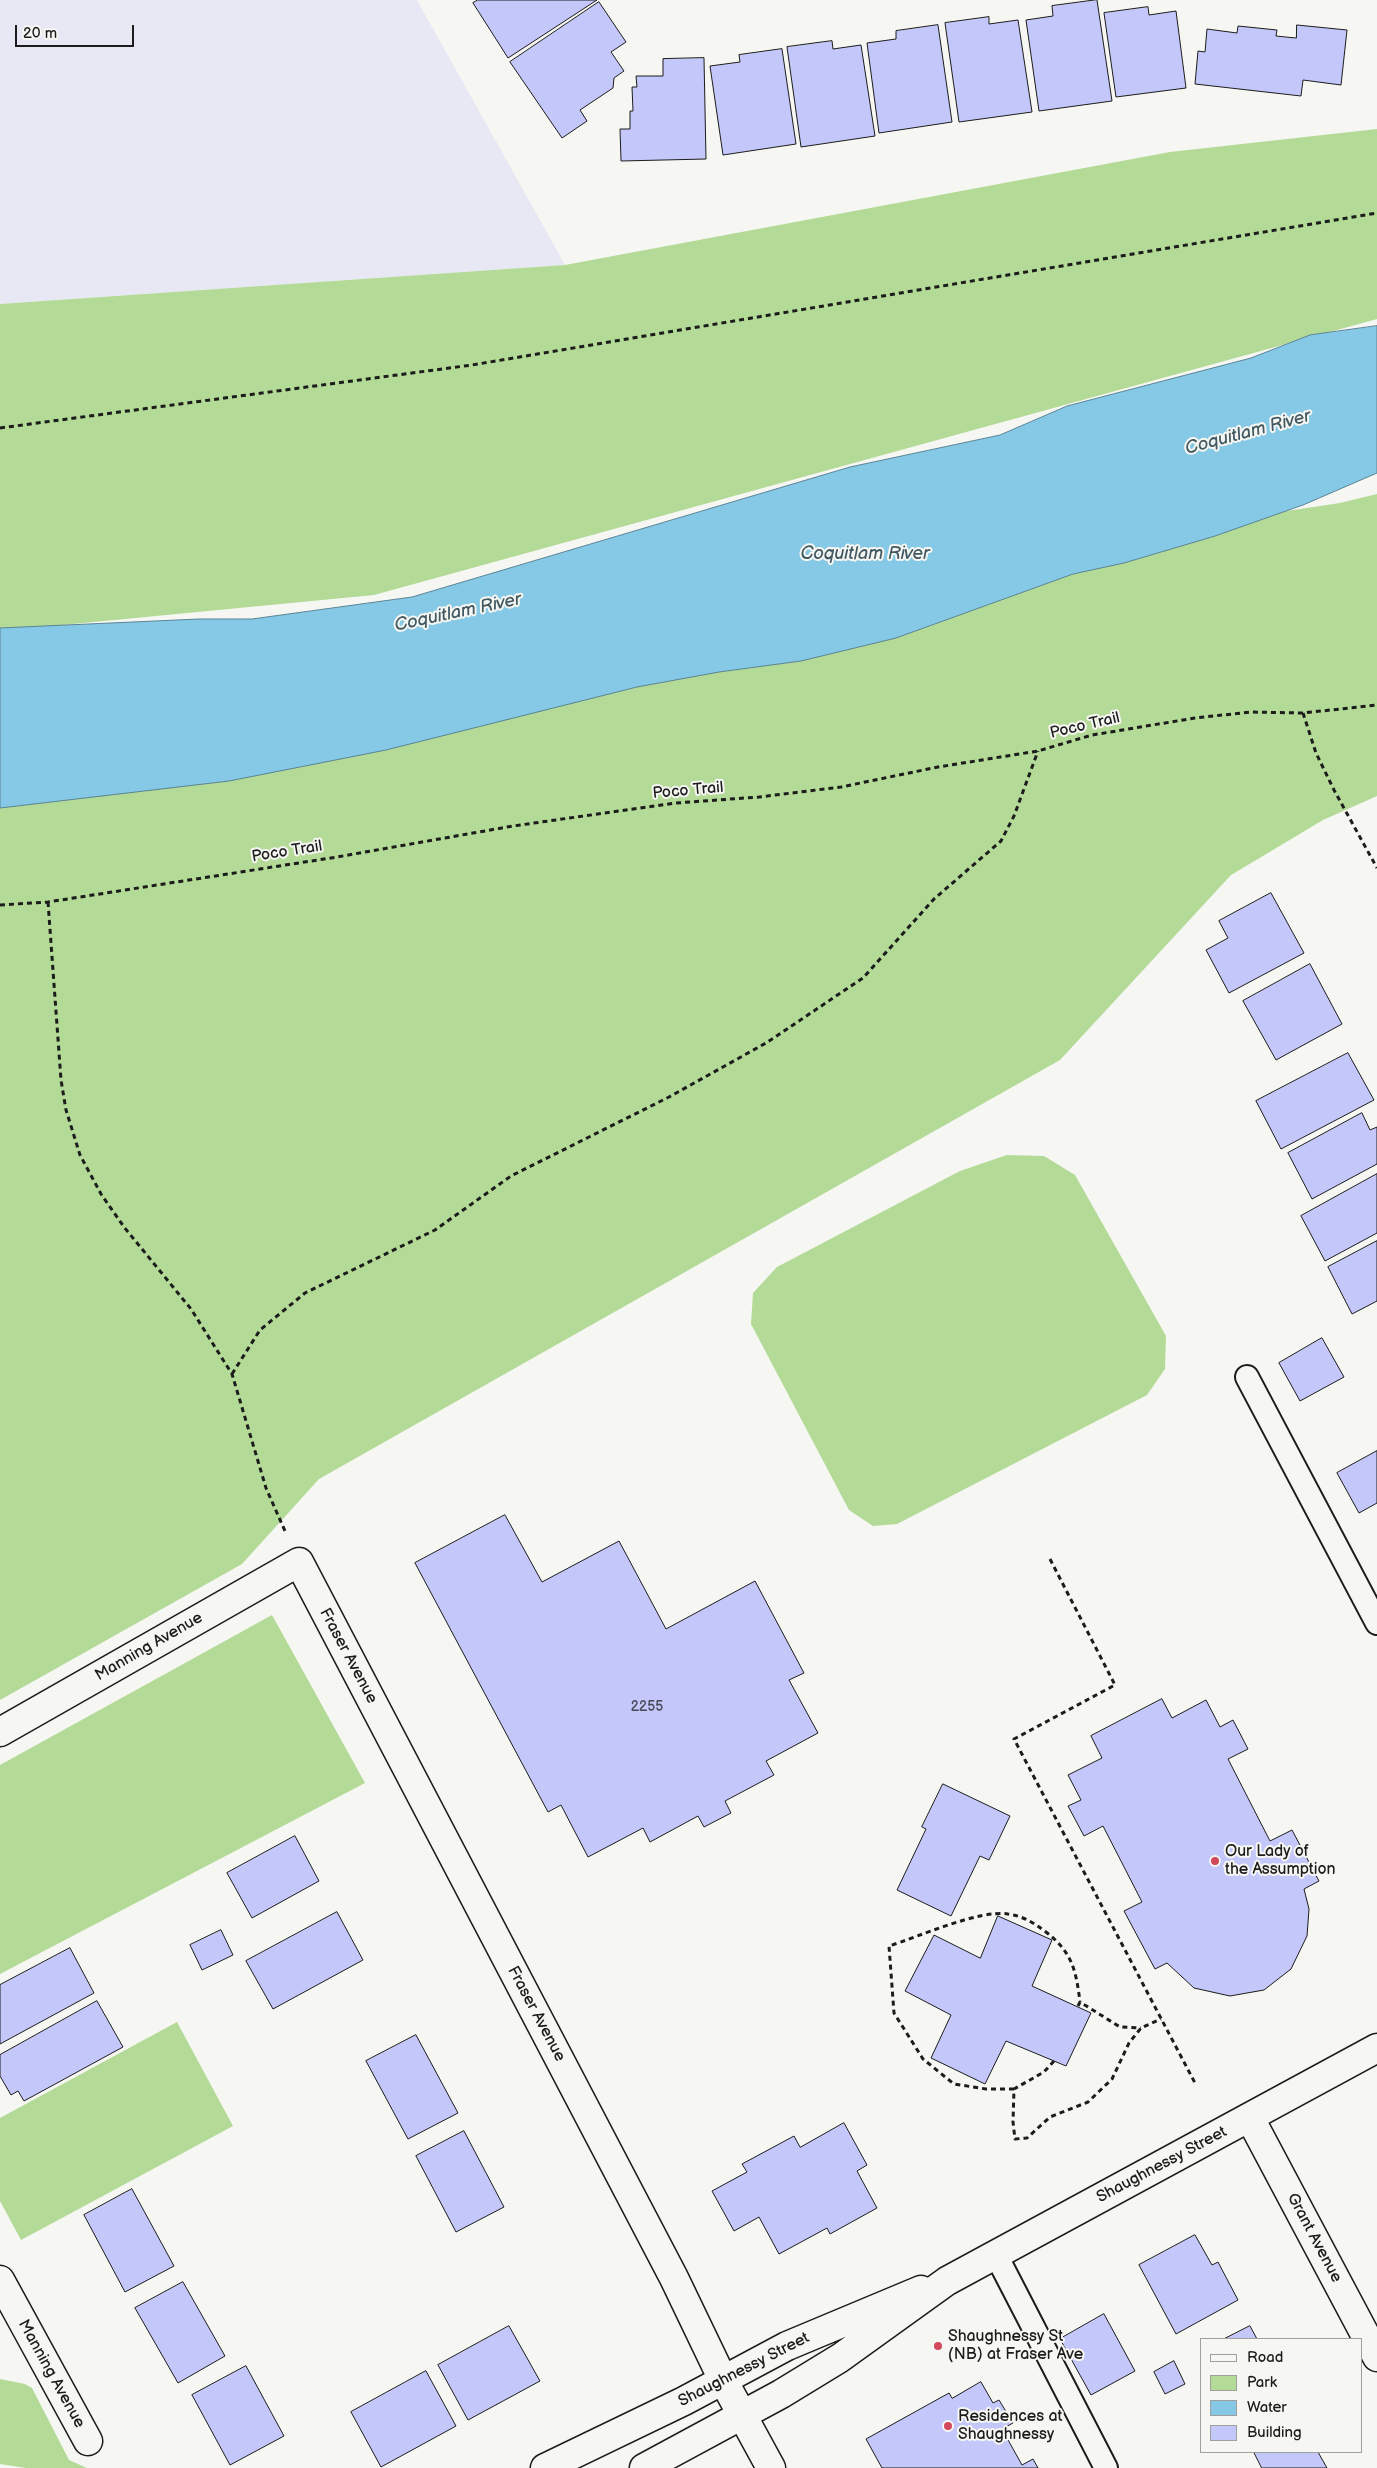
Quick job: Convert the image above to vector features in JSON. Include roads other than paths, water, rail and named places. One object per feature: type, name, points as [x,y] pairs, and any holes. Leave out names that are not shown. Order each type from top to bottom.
[{"type":"street","name":"Manning Avenue","points":[[0,1732],[299,1562]]},
{"type":"street","name":"Fraser Avenue","points":[[299,1562],[669,2270],[723,2380],[771,2468]]},
{"type":"street","name":"Shaughnessy Street","points":[[545,2468],[625,2431],[787,2346],[874,2308],[947,2281],[1377,2048]]},
{"type":"street","name":"Grant Avenue","points":[[1250,2118],[1377,2357]]},
{"type":"street","name":"Manning Avenue","points":[[0,2280],[88,2441]]},
{"type":"street","name":"Shaughnessy Street","points":[[644,2468],[742,2415],[840,2358],[947,2281]]},
{"type":"lane","points":[[1248,1377],[1377,1623]]},
{"type":"lane","points":[[996,2255],[1106,2468]]},
{"type":"water","name":"Coquitlam River","points":[[1377,326],[1377,473],[1303,505],[1215,536],[1124,563],[1073,574],[896,638],[801,661],[719,672],[637,687],[386,750],[229,781],[0,808],[0,628],[199,619],[252,619],[412,597],[850,467],[1000,435],[1067,406],[1251,358],[1310,335]]},
{"type":"place","name":"Our Lady of the Assumption","points":[[1215,1861]]},
{"type":"place","name":"Shaughnessy St (NB) at Fraser Ave","points":[[938,2346]]},
{"type":"place","name":"Residences at Shaughnessy","points":[[948,2426]]}]
